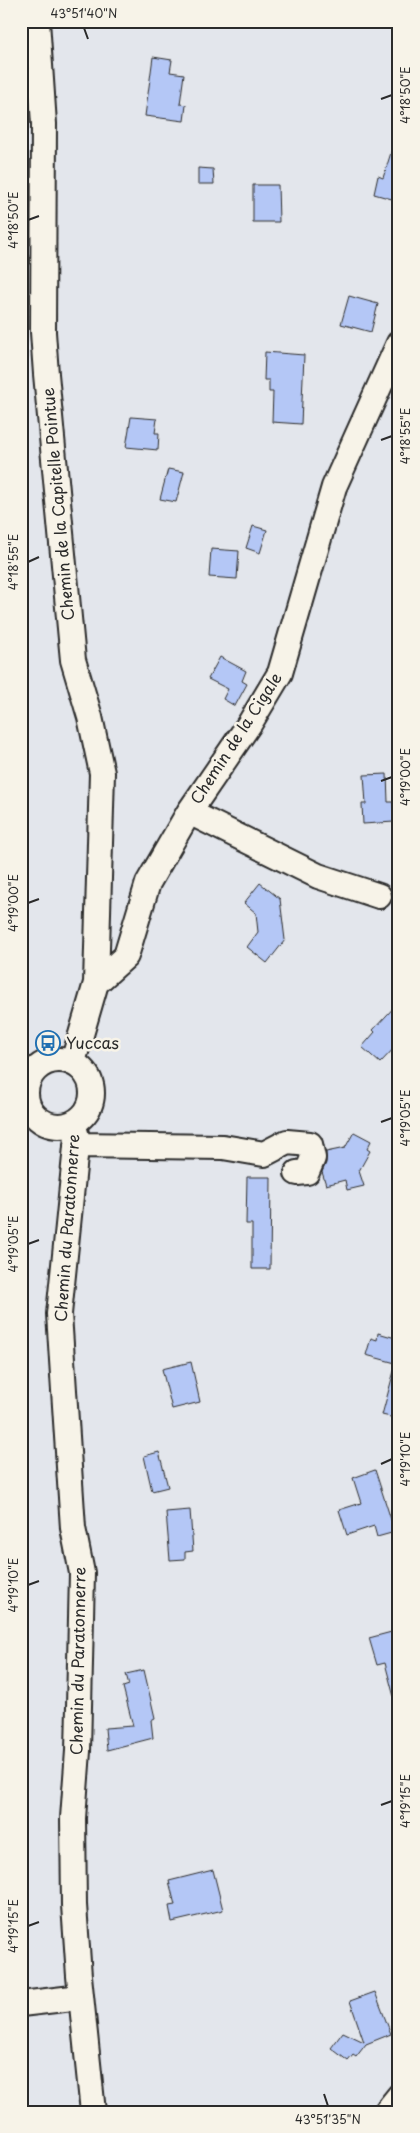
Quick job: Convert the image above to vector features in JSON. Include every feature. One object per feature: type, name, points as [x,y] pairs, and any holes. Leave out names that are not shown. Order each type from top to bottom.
[{"type":"street","name":"Chemin de la Capitelle Pointue","points":[[37,21],[44,124],[43,332],[46,374],[73,660],[90,717],[102,773],[96,983]]},
{"type":"street","name":"Chemin de la Cigale","points":[[96,983],[126,956],[148,883],[189,812],[250,723],[280,673],[301,607],[334,487],[399,343]]},
{"type":"street","points":[[189,812],[318,876],[379,896]]},
{"type":"street","points":[[73,1062],[96,983]]},
{"type":"street","points":[[74,1134],[91,1100],[91,1085],[85,1072],[73,1062],[58,1060],[27,1067],[24,1105],[41,1120],[51,1125],[62,1126],[74,1134],[223,1147],[264,1154],[287,1142],[310,1144],[312,1158],[307,1172],[297,1173]]},
{"type":"street","name":"Chemin du Paratonnerre","points":[[74,1134],[59,1314],[74,1528],[82,1573],[78,1751],[73,1818],[74,1905],[93,2112]]},
{"type":"street","points":[[21,2004],[81,1997]]},
{"type":"street","points":[[386,2112],[399,2096]]},
{"type":"building","points":[[153,57],[172,60],[170,72],[184,74],[180,104],[186,105],[184,121],[145,116]]},
{"type":"building","points":[[395,140],[399,140],[399,201],[374,194],[378,176],[383,178]]},
{"type":"building","points":[[198,168],[213,169],[214,184],[198,184]]},
{"type":"building","points":[[253,185],[278,185],[279,222],[253,222]]},
{"type":"building","points":[[349,296],[378,304],[371,332],[341,324]]},
{"type":"building","points":[[265,352],[304,355],[301,424],[272,422],[273,392],[269,392],[269,380],[264,380]]},
{"type":"building","points":[[131,417],[157,419],[155,433],[159,433],[158,450],[126,447]]},
{"type":"building","points":[[168,469],[184,472],[176,502],[160,499]]},
{"type":"building","points":[[253,526],[267,530],[260,553],[246,548]]},
{"type":"building","points":[[211,549],[239,551],[237,579],[209,577]]},
{"type":"building","points":[[220,657],[246,671],[242,681],[247,684],[235,706],[223,699],[228,689],[208,679]]},
{"type":"building","points":[[387,774],[388,802],[393,802],[394,822],[363,824],[362,804],[366,804],[364,775]]},
{"type":"building","points":[[260,883],[280,899],[285,940],[267,963],[247,947],[258,932],[256,913],[244,903]]},
{"type":"building","points":[[399,1002],[399,1043],[380,1063],[362,1047],[375,1032],[373,1030]]},
{"type":"building","points":[[354,1132],[371,1141],[367,1149],[370,1151],[359,1171],[364,1186],[347,1190],[345,1180],[326,1185],[322,1172],[326,1163],[326,1152],[345,1148]]},
{"type":"building","points":[[247,1177],[271,1177],[270,1269],[252,1269],[252,1224],[246,1224]]},
{"type":"building","points":[[378,1333],[399,1339],[399,1364],[366,1355],[371,1338],[377,1340]]},
{"type":"building","points":[[191,1362],[200,1402],[172,1409],[162,1369]]},
{"type":"building","points":[[394,1371],[399,1372],[399,1419],[382,1415]]},
{"type":"building","points":[[159,1452],[168,1487],[152,1491],[144,1456]]},
{"type":"building","points":[[375,1470],[395,1532],[377,1537],[374,1526],[347,1535],[339,1510],[361,1503],[353,1478]]},
{"type":"building","points":[[190,1510],[193,1551],[185,1552],[185,1559],[170,1560],[166,1512]]},
{"type":"building","points":[[399,1630],[399,1696],[394,1697],[385,1663],[377,1665],[369,1638]]},
{"type":"building","points":[[144,1670],[155,1718],[151,1720],[153,1738],[107,1750],[105,1728],[133,1726],[123,1687],[129,1685],[126,1674]]},
{"type":"building","points":[[213,1870],[223,1910],[172,1922],[169,1906],[175,1905],[169,1881]]},
{"type":"building","points":[[375,1992],[391,2034],[366,2044],[356,2057],[353,2055],[348,2061],[331,2048],[343,2032],[364,2042],[350,2001]]},
{"type":"place","name":"Yuccas","points":[[48,1043]]}]
